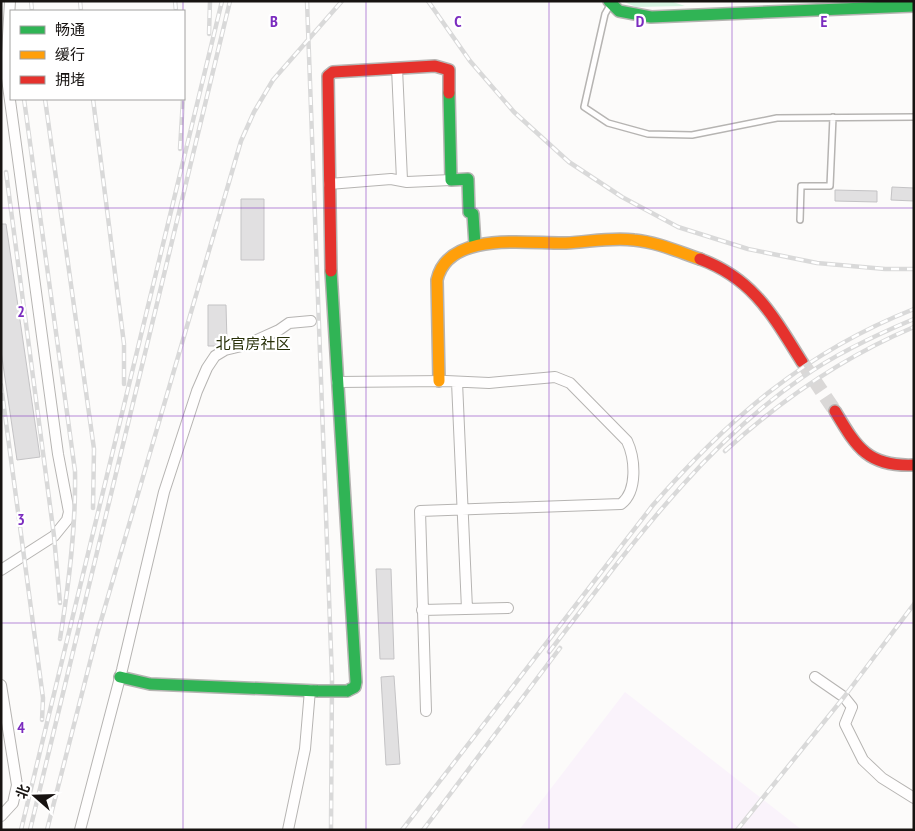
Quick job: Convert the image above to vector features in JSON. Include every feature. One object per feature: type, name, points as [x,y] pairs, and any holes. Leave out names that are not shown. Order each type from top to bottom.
[{"type":"main road","points":[[610,2],[620,11],[651,17],[907,4]]},
{"type":"main road","points":[[120,677],[150,684],[314,691],[347,691],[355,688],[329,184],[328,76],[333,72],[435,66],[449,70],[451,180],[468,179],[469,212],[473,214],[475,245]]},
{"type":"main road","points":[[439,381],[436,287],[439,271],[446,260],[475,245],[498,241],[562,243],[620,238],[639,240],[724,268],[743,280],[760,298],[802,362]]},
{"type":"main road","points":[[835,411],[859,449],[878,462],[894,467],[914,465]]},
{"type":"street","points":[[1,570],[54,536],[67,520],[69,512],[58,454],[6,71],[10,1]]},
{"type":"street","points":[[397,68],[402,180]]},
{"type":"street","points":[[329,184],[391,179],[451,180]]},
{"type":"street","points":[[80,830],[120,677],[164,492],[196,392],[215,356],[225,350],[246,345],[280,330],[289,322],[311,321]]},
{"type":"street","points":[[338,382],[439,381],[489,383],[555,377],[570,383],[627,441],[632,452],[634,467],[627,499],[621,504],[420,512],[426,711]]},
{"type":"street","points":[[457,382],[467,609]]},
{"type":"street","points":[[422,610],[508,608]]},
{"type":"street","points":[[815,677],[844,697],[852,707],[845,724],[863,760],[882,778],[914,798]]},
{"type":"street","points":[[1,685],[17,785],[13,802],[1,816]]},
{"type":"street","points":[[288,830],[305,749],[314,691]]},
{"type":"lane","points":[[610,2],[604,14],[584,107],[608,123],[648,134],[692,135],[777,118],[914,117]]},
{"type":"lane","points":[[800,220],[801,186],[830,186],[833,117]]},
{"type":"shaded area","points":[[625,692],[761,798],[802,830],[519,830]]},
{"type":"green space","points":[[622,1],[670,1],[685,6],[636,7]]},
{"type":"building","points":[[892,187],[914,188],[914,201],[891,200]]},
{"type":"building","points":[[835,190],[877,191],[877,202],[835,201]]},
{"type":"building","points":[[241,199],[264,199],[264,260],[241,260]]},
{"type":"building","points":[[1,224],[6,224],[40,457],[17,460],[1,351]]},
{"type":"building","points":[[208,305],[226,305],[227,342],[218,346],[208,346]]},
{"type":"building","points":[[376,569],[391,569],[394,659],[380,659]]},
{"type":"building","points":[[394,676],[400,764],[386,765],[381,677]]},
{"type":"tunnel","points":[[802,362],[835,411]]},
{"type":"railway","points":[[31,1],[32,10]]},
{"type":"railway","points":[[80,1],[81,10]]},
{"type":"railway","points":[[175,1],[176,10]]},
{"type":"railway","points":[[209,34],[210,1]]},
{"type":"railway","points":[[21,830],[222,1]]},
{"type":"railway","points":[[30,830],[230,1]]},
{"type":"railway","points":[[307,1],[332,678],[331,830]]},
{"type":"railway","points":[[47,830],[98,631],[241,141],[254,112],[273,80],[342,1]]},
{"type":"railway","points":[[428,1],[470,61],[514,112],[569,162],[622,197],[678,227],[748,249],[817,263],[885,269],[914,269]]},
{"type":"railway","points":[[24,100],[75,471],[71,555],[60,639]]},
{"type":"railway","points":[[45,100],[94,449],[93,508]]},
{"type":"railway","points":[[93,100],[124,344],[124,384]]},
{"type":"railway","points":[[180,149],[183,100]]},
{"type":"railway","points":[[6,172],[54,536],[60,603]]},
{"type":"railway","points":[[402,830],[653,505],[682,473],[740,416],[771,390],[838,346],[875,326],[914,309]]},
{"type":"railway","points":[[549,652],[666,504],[730,436],[765,405],[816,368],[857,345],[914,319]]},
{"type":"railway","points":[[725,451],[769,414],[814,381],[863,352],[914,327]]},
{"type":"railway","points":[[1,385],[43,698],[42,720]]},
{"type":"railway","points":[[737,830],[844,697],[914,604]]},
{"type":"railway","points":[[423,830],[560,648]]},
{"type":"traffic: fast","points":[[609,1],[619,11],[651,17],[914,6]]},
{"type":"traffic: fast","points":[[449,93],[451,180],[468,179],[469,212],[473,214],[475,245]]},
{"type":"traffic: fast","points":[[331,271],[356,682],[355,687],[347,691]]},
{"type":"traffic: fast","points":[[120,677],[150,684],[318,691]]},
{"type":"traffic: fast","points":[[318,691],[347,691]]},
{"type":"traffic: slow","points":[[439,381],[437,280],[444,264],[456,253],[491,243],[566,243],[625,239],[659,245],[700,259]]},
{"type":"traffic: jam","points":[[331,271],[328,76],[333,72],[435,66],[449,70],[449,93]]},
{"type":"traffic: jam","points":[[700,259],[719,267],[748,288],[771,314],[802,362]]},
{"type":"traffic: jam","points":[[835,411],[850,435],[866,453],[885,463],[914,465]]},
{"type":"district","name":"北官房社区","points":[[253,343]]}]
